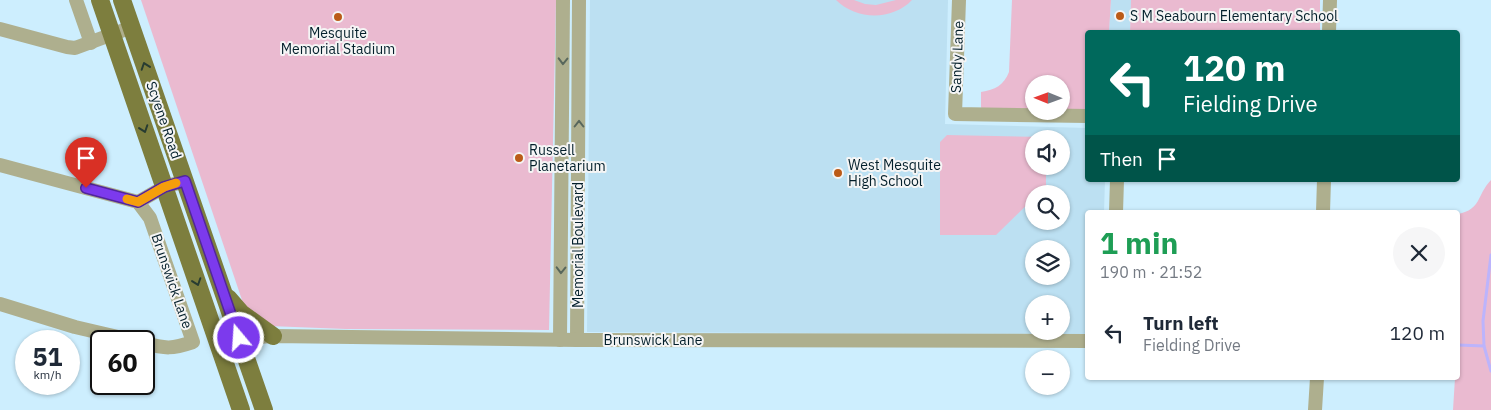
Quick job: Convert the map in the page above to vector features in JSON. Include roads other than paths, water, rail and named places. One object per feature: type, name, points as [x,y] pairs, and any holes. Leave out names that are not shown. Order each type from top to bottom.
[{"type":"main road","name":"Scyene Road","points":[[100,0],[241,410]]},
{"type":"main road","name":"Scyene Road","points":[[122,0],[264,410]]},
{"type":"main road","points":[[225,294],[241,313],[273,336]]},
{"type":"street","points":[[76,0],[91,43]]},
{"type":"street","name":"Memorial Boulevard","points":[[560,340],[563,0]]},
{"type":"street","name":"Memorial Boulevard","points":[[577,340],[579,0]]},
{"type":"street","name":"Sandy Lane","points":[[959,0],[955,114],[1085,116]]},
{"type":"street","points":[[1329,30],[1330,0]]},
{"type":"street","points":[[0,29],[76,48],[132,27]]},
{"type":"street","points":[[0,165],[138,202],[164,187],[185,181]]},
{"type":"street","points":[[1116,210],[1117,182]]},
{"type":"street","points":[[1323,210],[1324,182]]},
{"type":"street","name":"Brunswick Lane","points":[[138,202],[150,218],[194,342],[174,348],[155,346]]},
{"type":"street","points":[[0,304],[90,330]]},
{"type":"street","name":"Brunswick Lane","points":[[219,344],[239,338],[273,336],[560,340],[1085,341]]},
{"type":"street","points":[[1315,410],[1317,380]]},
{"type":"waterway","points":[[1460,345],[1484,346],[1483,321],[1491,255]]},
{"type":"waterway","points":[[1484,346],[1491,371]]},
{"type":"place","name":"S M Seabourn Elementary School","points":[[1120,16]]},
{"type":"place","name":"Mesquite Memorial Stadium","points":[[338,17]]},
{"type":"place","name":"Russell Planetarium","points":[[519,158]]},
{"type":"place","name":"West Mesquite High School","points":[[838,173]]}]
